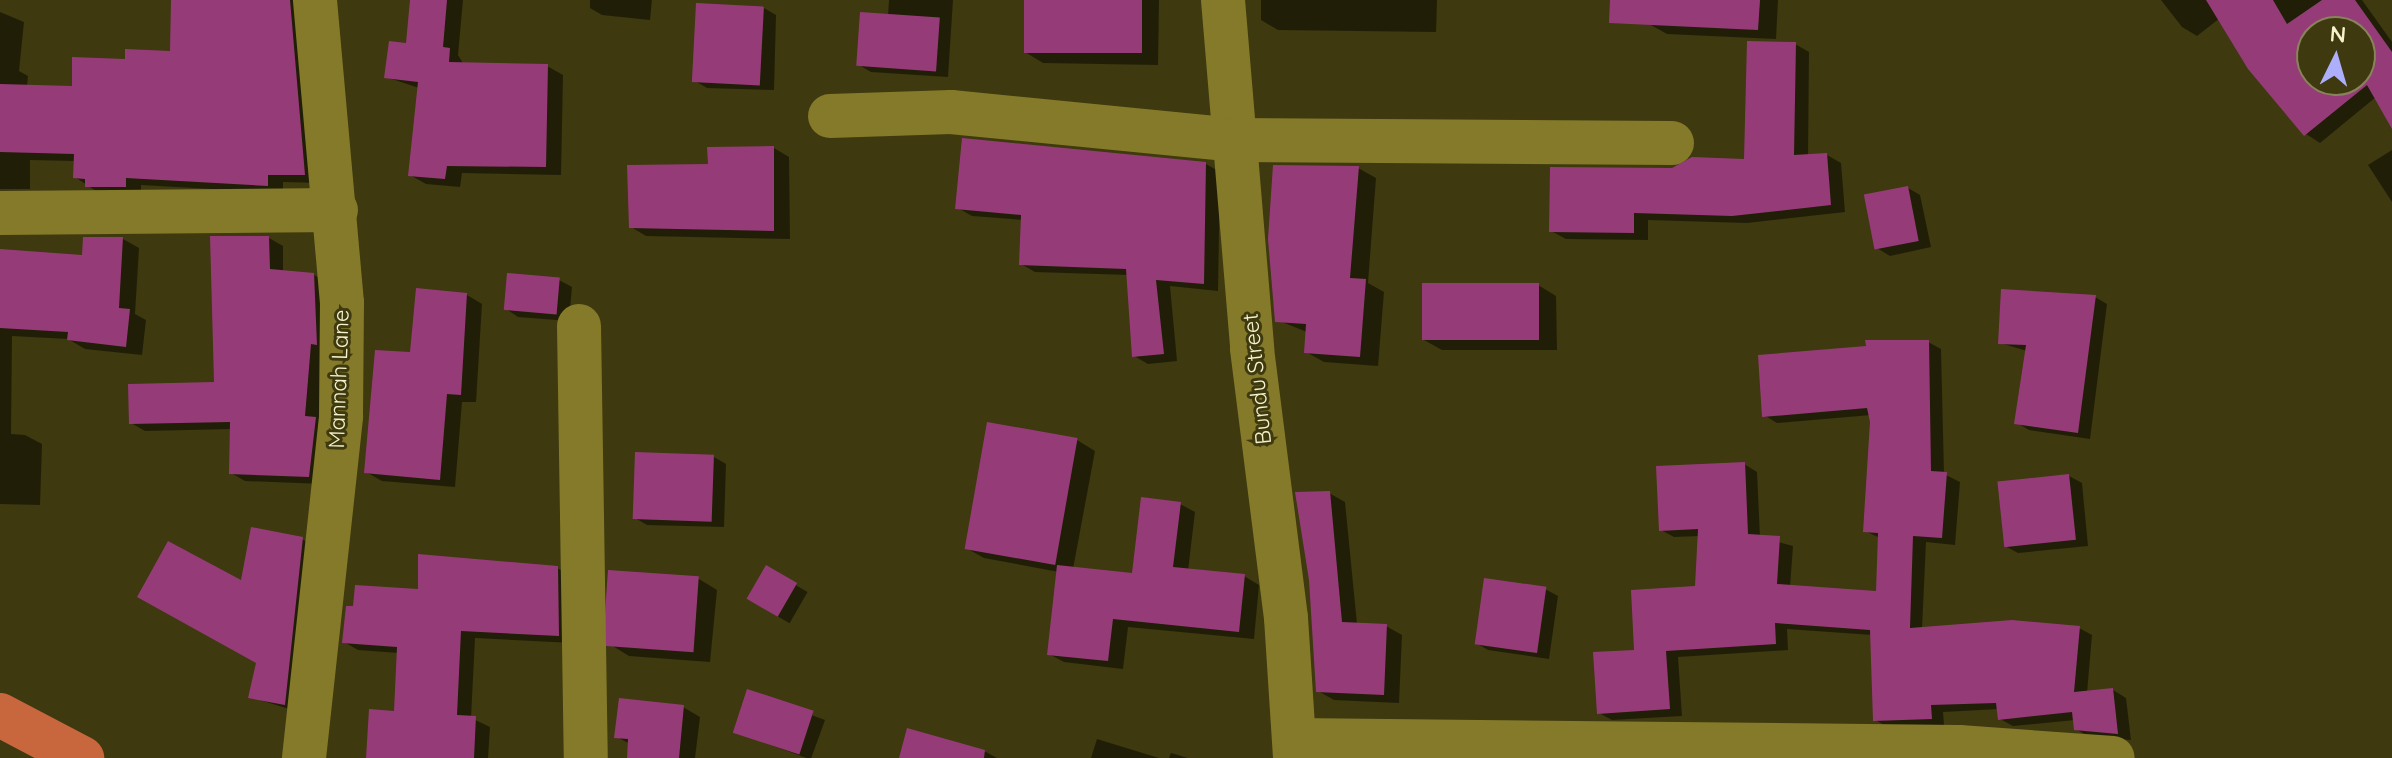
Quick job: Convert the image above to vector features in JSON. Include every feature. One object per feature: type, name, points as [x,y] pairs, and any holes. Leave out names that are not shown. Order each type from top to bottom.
[{"type":"highway","points":[[0,715],[82,758]]},
{"type":"street","name":"Mannah Lane","points":[[304,758],[341,416],[336,210],[315,0]]},
{"type":"street","name":"Bundu Street","points":[[1223,0],[1295,749]]},
{"type":"street","points":[[830,116],[951,112],[1235,140],[1672,143]]},
{"type":"street","points":[[0,213],[336,210]]},
{"type":"street","points":[[579,326],[586,758]]},
{"type":"street","points":[[1295,749],[1959,747],[2113,758]]},
{"type":"building","points":[[171,0],[290,0],[305,175],[268,175],[268,186],[126,178],[126,187],[85,187],[85,179],[73,178],[74,154],[0,152],[0,84],[72,86],[72,57],[125,59],[125,49],[170,51]]},
{"type":"building","points":[[410,0],[447,0],[443,47],[450,48],[449,62],[548,64],[546,167],[447,166],[445,179],[408,176],[418,82],[384,78],[389,41],[406,43]]},
{"type":"building","points":[[1024,0],[1142,0],[1142,53],[1024,53]]},
{"type":"building","points":[[1610,0],[1760,0],[1758,30],[1609,23]]},
{"type":"building","points":[[2206,0],[2273,0],[2287,24],[2296,18],[2296,96],[2353,96],[2304,136],[2248,69]]},
{"type":"building","points":[[2322,0],[2355,0],[2366,16],[2299,16]]},
{"type":"building","points":[[696,3],[764,7],[760,85],[692,82]]},
{"type":"building","points":[[860,12],[940,18],[936,71],[856,66]]},
{"type":"building","points":[[2376,30],[2392,52],[2392,129],[2373,96],[2376,96]]},
{"type":"building","points":[[1747,41],[1796,42],[1794,155],[1827,153],[1831,205],[1732,216],[1634,213],[1634,233],[1549,232],[1550,167],[1672,168],[1692,157],[1744,159]]},
{"type":"building","points":[[962,138],[1206,162],[1204,284],[1156,280],[1164,354],[1132,357],[1126,269],[1019,265],[1021,215],[955,209]]},
{"type":"building","points":[[774,146],[774,231],[629,228],[627,165],[708,164],[707,147]]},
{"type":"building","points":[[1273,165],[1359,166],[1350,278],[1366,279],[1360,357],[1304,353],[1306,324],[1275,322],[1268,239]]},
{"type":"building","points":[[1908,186],[1919,241],[1875,250],[1864,195]]},
{"type":"building","points":[[210,236],[269,236],[270,269],[314,273],[317,345],[311,344],[305,416],[316,417],[309,477],[229,474],[230,422],[129,424],[128,384],[214,382]]},
{"type":"building","points":[[83,237],[123,237],[119,308],[130,309],[126,347],[67,340],[68,332],[0,328],[0,249],[82,255]]},
{"type":"building","points":[[507,273],[560,278],[557,314],[504,310]]},
{"type":"building","points":[[1422,283],[1539,283],[1539,340],[1422,340]]},
{"type":"building","points":[[416,288],[467,293],[461,395],[447,394],[440,480],[364,473],[375,350],[410,352]]},
{"type":"building","points":[[2001,289],[2096,295],[2078,433],[2014,424],[2026,345],[1998,344]]},
{"type":"building","points":[[1865,340],[1929,340],[1931,471],[1947,472],[1942,538],[1913,536],[1910,628],[2012,620],[2080,626],[2074,692],[2113,688],[2118,734],[2074,730],[2072,712],[1998,720],[1996,703],[1931,705],[1932,719],[1873,721],[1870,630],[1775,623],[1776,644],[1666,651],[1670,709],[1597,714],[1593,652],[1634,650],[1631,590],[1695,586],[1698,529],[1659,531],[1656,466],[1745,462],[1748,534],[1780,536],[1777,584],[1876,591],[1878,533],[1863,532],[1870,422],[1867,408],[1762,417],[1758,355],[1866,346]]},
{"type":"building","points":[[987,422],[1078,438],[1055,565],[965,549]]},
{"type":"building","points":[[635,452],[714,455],[712,522],[633,519]]},
{"type":"building","points":[[2069,474],[2076,540],[2004,547],[1997,482]]},
{"type":"building","points":[[1330,491],[1342,622],[1387,624],[1384,695],[1316,692],[1309,580],[1295,492]]},
{"type":"building","points":[[1141,497],[1181,502],[1173,567],[1245,574],[1239,632],[1113,619],[1108,661],[1047,655],[1057,565],[1132,573]]},
{"type":"building","points":[[251,527],[303,537],[285,705],[248,698],[256,663],[137,597],[168,541],[241,580]]},
{"type":"building","points":[[418,554],[558,566],[559,636],[461,631],[457,715],[476,716],[474,758],[366,758],[369,709],[394,711],[397,647],[342,643],[346,606],[353,606],[355,585],[418,589]]},
{"type":"building","points":[[766,565],[797,583],[778,617],[746,599]]},
{"type":"building","points":[[608,570],[699,576],[693,652],[603,646]]},
{"type":"building","points":[[1484,578],[1546,587],[1537,653],[1475,644]]},
{"type":"building","points":[[747,689],[814,711],[799,754],[733,733]]},
{"type":"building","points":[[619,698],[684,705],[679,758],[627,758],[628,739],[614,738]]},
{"type":"building","points":[[907,728],[985,750],[984,758],[899,758]]}]
